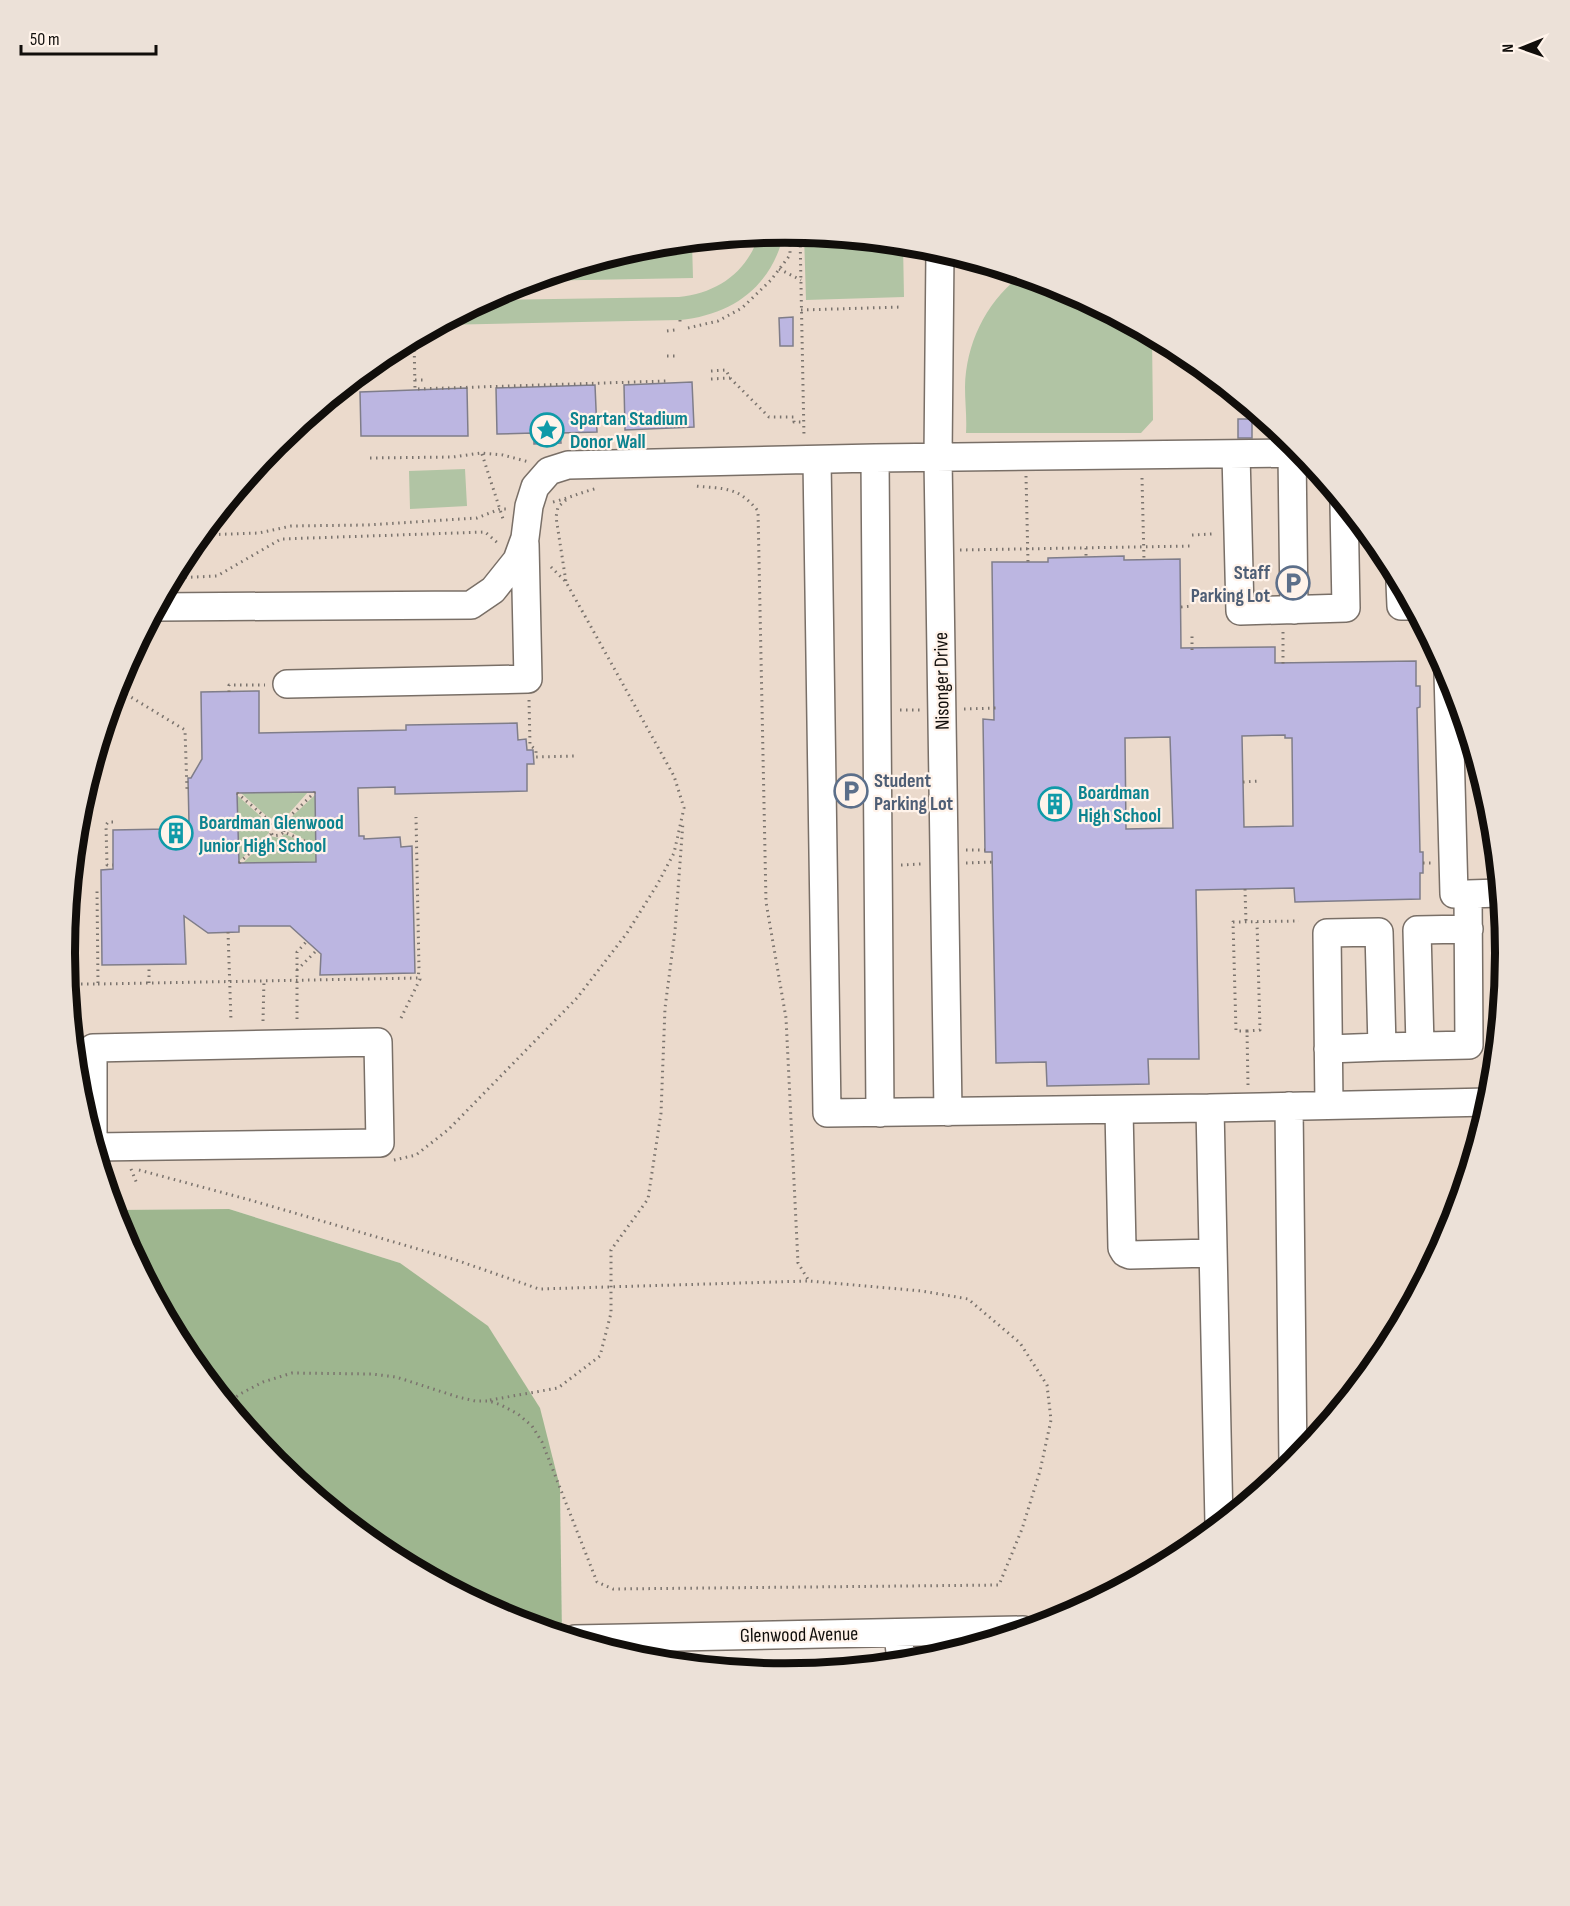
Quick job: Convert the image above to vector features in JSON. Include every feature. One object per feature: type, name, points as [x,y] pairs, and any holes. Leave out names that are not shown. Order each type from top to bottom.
[{"type":"street","name":"Nisonger Drive","points":[[940,261],[938,458],[948,1112]]},
{"type":"street","points":[[165,607],[471,605],[493,590],[517,560],[529,506],[536,487],[549,471],[568,465],[875,458],[1289,453]]},
{"type":"street","points":[[1236,454],[1240,611],[1288,621],[1346,608],[1344,516]]},
{"type":"street","points":[[875,458],[880,1113]]},
{"type":"street","points":[[811,460],[827,1113],[1119,1110],[1479,1102]]},
{"type":"street","points":[[1288,621],[1297,461]]},
{"type":"street","points":[[287,684],[528,679],[521,548]]},
{"type":"street","points":[[1449,702],[1454,894],[1492,893]]},
{"type":"street","points":[[1328,1049],[1469,1045],[1468,894]]},
{"type":"street","points":[[1420,1046],[1417,930],[1469,929]]},
{"type":"street","points":[[1329,1105],[1327,933],[1379,932],[1382,1047]]},
{"type":"street","points":[[88,1088],[93,1048],[378,1042],[380,1143],[102,1145]]},
{"type":"street","points":[[1289,1106],[1293,1449]]},
{"type":"street","points":[[1210,1108],[1219,1515]]},
{"type":"street","points":[[1119,1110],[1122,1248],[1125,1253],[1130,1255],[1214,1254]]},
{"type":"street","name":"Glenwood Avenue","points":[[600,1639],[995,1631]]},
{"type":"street","points":[[897,1633],[900,1653]]},
{"type":"path","points":[[688,328],[718,321],[742,308],[790,255],[790,243]]},
{"type":"path","points":[[800,244],[803,422],[811,460]]},
{"type":"path","points":[[779,269],[801,280]]},
{"type":"path","points":[[801,310],[903,307]]},
{"type":"path","points":[[667,331],[675,330]]},
{"type":"path","points":[[414,348],[415,389],[667,381]]},
{"type":"path","points":[[667,356],[675,356]]},
{"type":"path","points":[[711,371],[726,370],[730,378],[770,417],[794,417],[794,422],[803,422]]},
{"type":"path","points":[[711,379],[730,378]]},
{"type":"path","points":[[415,380],[426,380]]},
{"type":"path","points":[[481,453],[500,509],[521,548]]},
{"type":"path","points":[[370,458],[453,457],[481,453],[503,455],[538,465]]},
{"type":"path","points":[[1142,455],[1144,560]]},
{"type":"path","points":[[1026,457],[1028,562]]},
{"type":"path","points":[[212,535],[259,533],[291,526],[367,525],[477,518],[500,509],[567,499],[558,507],[556,517],[566,582]]},
{"type":"path","points":[[183,578],[217,576],[281,538],[484,532],[504,547],[521,548],[543,559],[566,582],[674,776],[684,808],[675,932],[664,1008],[661,1113],[648,1198],[611,1250],[611,1313],[600,1356],[558,1388],[489,1401],[476,1401],[396,1377],[372,1374],[292,1373],[263,1382],[233,1399]]},
{"type":"path","points":[[1192,535],[1212,534]]},
{"type":"path","points":[[950,550],[1192,546]]},
{"type":"path","points":[[1086,548],[1086,560]]},
{"type":"path","points":[[1181,607],[1193,606]]},
{"type":"path","points":[[1282,668],[1288,621]]},
{"type":"path","points":[[1192,650],[1194,633]]},
{"type":"path","points":[[229,692],[229,685],[287,684]]},
{"type":"path","points":[[125,693],[185,730],[187,789]]},
{"type":"path","points":[[529,696],[530,745],[536,750],[535,757],[576,756]]},
{"type":"path","points":[[964,709],[996,708]]},
{"type":"path","points":[[1243,782],[1259,781]]},
{"type":"path","points":[[284,832],[284,822],[315,792]]},
{"type":"path","points":[[237,793],[271,822]]},
{"type":"path","points":[[385,1162],[416,1155],[448,1129],[577,998],[627,933],[657,885],[674,853],[684,808]]},
{"type":"path","points":[[400,1018],[420,979],[416,817]]},
{"type":"path","points":[[271,822],[278,820],[284,822]]},
{"type":"path","points":[[113,822],[108,822],[106,825],[107,865],[113,865]]},
{"type":"path","points":[[271,822],[269,829],[271,834]]},
{"type":"path","points":[[271,834],[276,836],[284,832]]},
{"type":"path","points":[[284,832],[316,846]]},
{"type":"path","points":[[239,863],[271,834]]},
{"type":"path","points":[[965,850],[985,850]]},
{"type":"path","points":[[974,863],[994,862]]},
{"type":"path","points":[[1245,889],[1246,922]]},
{"type":"path","points":[[97,891],[98,984]]},
{"type":"path","points":[[1257,922],[1260,1030],[1236,1030],[1233,922],[1299,921]]},
{"type":"path","points":[[228,932],[231,1021]]},
{"type":"path","points":[[297,1019],[297,952],[307,941]]},
{"type":"path","points":[[297,970],[317,950]]},
{"type":"path","points":[[149,968],[149,983]]},
{"type":"path","points":[[76,984],[415,978],[419,975]]},
{"type":"path","points":[[263,1020],[264,980]]},
{"type":"path","points":[[1247,1030],[1248,1086]]},
{"type":"path","points":[[121,1168],[153,1168]]},
{"type":"path","points":[[131,1168],[448,1258],[539,1289],[809,1281]]},
{"type":"path","points":[[489,1401],[518,1414],[532,1426],[542,1442],[597,1582],[613,1589]]},
{"type":"shaded area","points":[[785,243],[878,249],[969,267],[1013,281],[1057,297],[1140,338],[1217,390],[1253,419],[1319,485],[1348,521],[1400,598],[1422,639],[1441,681],[1471,769],[1489,860],[1493,907],[1495,953],[1489,1046],[1471,1137],[1457,1181],[1441,1225],[1400,1308],[1348,1385],[1319,1421],[1253,1487],[1217,1516],[1140,1568],[1099,1590],[1057,1609],[996,1631],[599,1639],[562,1627],[560,1487],[400,1263],[229,1209],[124,1210],[99,1137],[81,1046],[75,953],[81,860],[99,769],[129,681],[148,639],[195,559],[251,485],[317,419],[353,390],[430,338],[471,316],[513,297],[601,267],[692,249],[739,245]]},
{"type":"green space","points":[[781,243],[770,268],[747,294],[717,312],[699,317],[680,320],[455,325],[507,300],[693,295],[706,291],[729,278],[739,270],[755,244]]},
{"type":"green space","points":[[804,244],[878,249],[903,253],[904,297],[806,300]]},
{"type":"green space","points":[[692,249],[693,278],[559,280],[601,267]]},
{"type":"green space","points":[[1014,281],[1057,297],[1099,316],[1152,346],[1153,420],[1141,433],[966,433],[965,387],[969,355],[988,311]]},
{"type":"green space","points":[[465,469],[467,506],[410,509],[409,471]]},
{"type":"green space","points":[[308,792],[284,819],[275,817],[270,819],[241,793]]},
{"type":"green space","points":[[237,795],[268,823],[269,833],[239,861]]},
{"type":"green space","points":[[315,795],[315,843],[287,830],[286,822]]},
{"type":"green space","points":[[285,834],[316,849],[316,862],[243,863],[270,836],[279,838]]},
{"type":"green space","points":[[229,1209],[400,1263],[488,1326],[540,1408],[560,1487],[562,1627],[513,1609],[430,1568],[353,1516],[283,1455],[251,1421],[195,1347],[148,1267],[124,1210]]},
{"type":"building","points":[[793,317],[793,346],[780,346],[779,318]]},
{"type":"building","points":[[692,382],[694,427],[625,430],[624,385]]},
{"type":"building","points":[[595,385],[597,432],[560,433],[561,443],[534,444],[534,433],[497,434],[496,388]]},
{"type":"building","points":[[467,388],[468,436],[361,436],[360,392]]},
{"type":"building","points":[[1238,419],[1252,419],[1252,438],[1238,438]]},
{"type":"building","name":"Boardman High School","points":[[1124,556],[1124,560],[1180,559],[1181,648],[1275,647],[1275,663],[1416,661],[1416,686],[1420,686],[1420,707],[1417,708],[1420,852],[1423,852],[1420,899],[1295,902],[1294,888],[1196,890],[1199,1059],[1148,1059],[1149,1084],[1047,1086],[1046,1062],[996,1063],[992,852],[985,852],[983,719],[994,720],[992,562],[1048,562],[1048,558]],"holes":[[[1285,735],[1285,738],[1292,738],[1293,826],[1244,827],[1242,736]],[[1170,737],[1173,828],[1126,829],[1125,738]]]},
{"type":"building","name":"Boardman Glenwood Junior High School","points":[[259,691],[259,733],[406,730],[406,725],[517,723],[518,740],[526,739],[527,750],[533,750],[534,764],[527,764],[527,791],[395,794],[395,787],[358,788],[359,836],[364,836],[364,839],[400,837],[401,847],[412,846],[415,973],[320,975],[321,954],[290,926],[239,926],[239,932],[208,933],[184,916],[186,964],[102,965],[101,870],[113,869],[113,830],[167,829],[167,824],[189,824],[188,778],[191,778],[202,759],[201,692]],"holes":[[[315,792],[316,862],[239,863],[237,793]]]},
{"type":"place","name":"Spartan Stadium Donor Wall","points":[[547,430]]},
{"type":"place","name":"Staff Parking Lot","points":[[1293,583]]},
{"type":"place","name":"Student Parking Lot","points":[[851,791]]},
{"type":"place","name":"Boardman High School","points":[[1055,804]]},
{"type":"place","name":"Boardman Glenwood Junior High School","points":[[176,833]]}]
